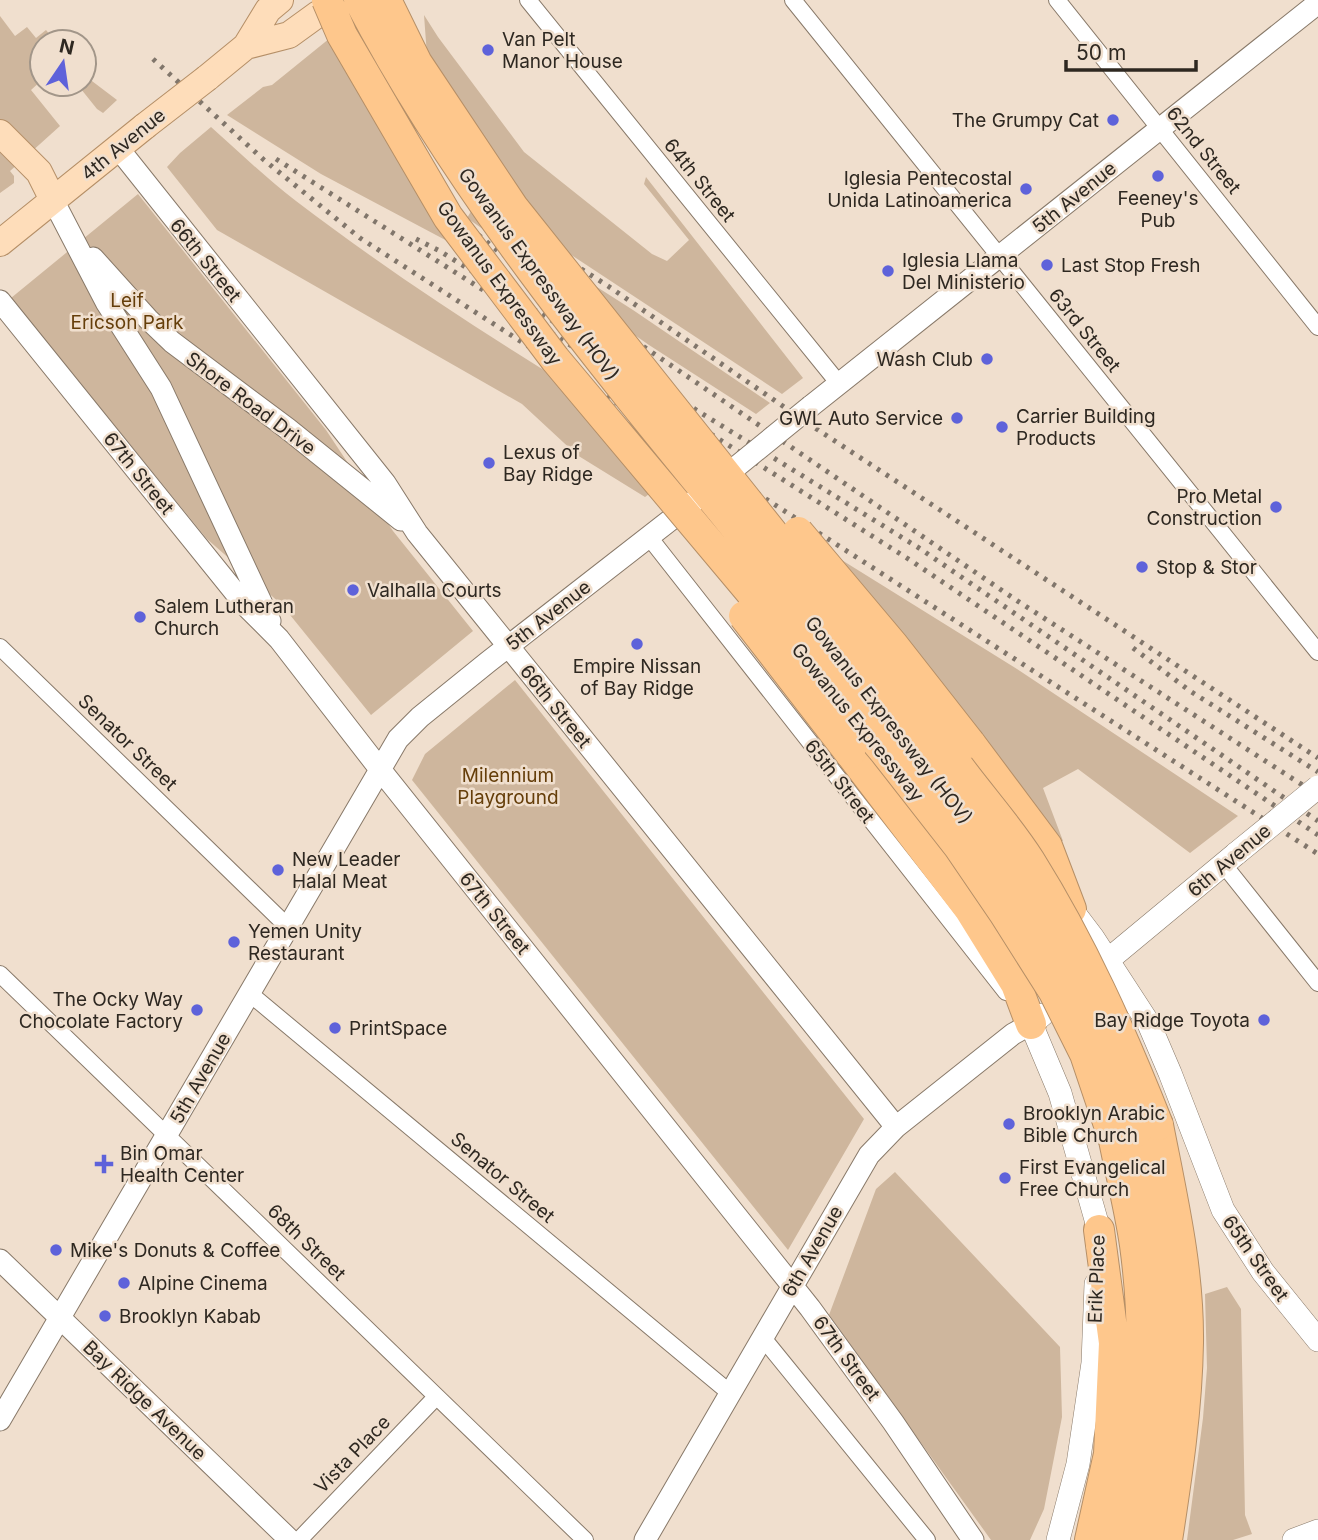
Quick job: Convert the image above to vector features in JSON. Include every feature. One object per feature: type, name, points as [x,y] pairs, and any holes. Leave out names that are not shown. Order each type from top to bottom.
[{"type":"highway","name":"Gowanus Expressway (HOV)","points":[[359,0],[400,73],[482,203],[570,322],[911,744],[1022,895],[1066,973],[1117,1077],[1136,1133],[1152,1195],[1165,1348],[1155,1457],[1143,1540]]},
{"type":"highway","name":"Gowanus Expressway","points":[[386,0],[417,62],[513,207],[959,767],[1029,860],[1087,963],[1131,1057],[1136,1133],[1135,1245],[1141,1343],[1136,1440],[1114,1540]]},
{"type":"highway","points":[[405,0],[417,62]]},
{"type":"highway","name":"Gowanus Expressway","points":[[322,7],[342,36],[448,216],[555,359],[884,751],[959,847],[1054,992],[1085,1054],[1136,1133],[1180,1237],[1188,1342],[1180,1460],[1167,1540]]},
{"type":"highway","points":[[555,359],[705,567],[970,910],[1037,1020]]},
{"type":"highway","points":[[655,384],[695,415],[753,478],[894,646],[1046,846],[1072,909]]},
{"type":"highway","points":[[1090,1540],[1109,1454],[1115,1343],[1098,1230]]},
{"type":"main road","name":"4th Avenue","points":[[0,243],[246,46],[270,3]]},
{"type":"main road","name":"4th Avenue","points":[[246,46],[289,35],[322,7]]},
{"type":"main road","name":"Shore Road Drive","points":[[0,134],[38,172],[53,200]]},
{"type":"main road","points":[[487,185],[582,313],[845,635]]},
{"type":"main road","points":[[458,212],[687,507],[817,657]]},
{"type":"main road","name":"6th Avenue","points":[[1108,960],[1318,787]]},
{"type":"main road","name":"65th Street","points":[[1072,909],[1149,1024],[1223,1210],[1263,1272],[1318,1340]]},
{"type":"main road","name":"Erik Place","points":[[1037,1020],[1098,1230],[1093,1363],[1078,1464],[1058,1540]]},
{"type":"main road","points":[[1294,1540],[1318,1531]]},
{"type":"street","name":"64th Street","points":[[528,0],[840,385]]},
{"type":"street","name":"63rd Street","points":[[793,0],[1318,652]]},
{"type":"street","name":"62nd Street","points":[[1057,0],[1318,327]]},
{"type":"street","points":[[270,3],[289,35]]},
{"type":"street","name":"5th Avenue","points":[[0,1420],[379,768],[411,724],[1318,3]]},
{"type":"street","name":"66th Street","points":[[118,148],[385,483],[416,533],[896,1127]]},
{"type":"street","name":"Shore Road Drive","points":[[53,200],[106,302],[161,388],[279,639]]},
{"type":"street","name":"Shore Road Drive","points":[[68,231],[122,292],[172,342],[288,429],[416,533]]},
{"type":"street","name":"67th Street","points":[[0,301],[246,606],[279,639],[792,1285],[894,1422],[973,1540]]},
{"type":"street","name":"65th Street","points":[[649,537],[1037,1020]]},
{"type":"street","name":"Senator Street","points":[[0,647],[287,926]]},
{"type":"street","points":[[1231,859],[1318,983]]},
{"type":"street","name":"68th Street","points":[[0,974],[585,1540]]},
{"type":"street","name":"Senator Street","points":[[249,993],[730,1393]]},
{"type":"street","name":"6th Avenue","points":[[645,1540],[864,1162],[896,1127],[1013,1034],[1037,1020]]},
{"type":"street","name":"Bay Ridge Avenue","points":[[0,1260],[290,1540]]},
{"type":"street","points":[[763,1338],[928,1540]]},
{"type":"street","name":"Vista Place","points":[[299,1540],[436,1397]]},
{"type":"green space","points":[[377,0],[373,101],[468,252],[321,174],[227,115],[263,87],[272,85]]},
{"type":"green space","points":[[424,15],[524,152],[652,254],[667,261],[689,240],[644,184],[646,177],[803,378],[782,394],[491,202],[430,96]]},
{"type":"green space","points":[[0,16],[15,36],[28,28],[28,98],[37,98],[60,126],[10,171],[14,176],[14,183],[0,193]]},
{"type":"green space","points":[[98,86],[117,100],[103,113],[88,98],[98,98]]},
{"type":"green space","points":[[211,127],[285,192],[392,271],[541,368],[694,461],[645,497],[577,455],[522,404],[217,230],[167,167]]},
{"type":"green space","name":"Leif Ericson Park","points":[[138,194],[326,430],[393,531],[473,631],[371,715],[282,605],[207,539],[11,298]]},
{"type":"green space","points":[[473,208],[633,310],[770,403],[756,414],[649,345],[467,218]]},
{"type":"green space","points":[[779,521],[1017,669],[1238,816],[1190,853],[1078,769],[1043,788],[1063,841],[1056,840]]},
{"type":"green space","name":"Milennium Playground","points":[[515,680],[864,1119],[788,1250],[412,780],[425,754]]},
{"type":"green space","points":[[895,1172],[1060,1347],[1062,1417],[1044,1509],[1030,1540],[991,1540],[829,1315],[876,1189]]},
{"type":"green space","points":[[1227,1287],[1241,1309],[1245,1515],[1252,1534],[1233,1540],[1187,1540],[1207,1368],[1205,1294]]},
{"type":"railway","points":[[153,59],[264,160],[360,238],[1318,854]]},
{"type":"railway","points":[[276,159],[910,560],[1318,835]]},
{"type":"railway","points":[[478,197],[515,227],[608,286],[809,424],[1318,758]]},
{"type":"railway","points":[[454,215],[498,251],[1016,600],[1318,795]]},
{"type":"railway","points":[[416,239],[438,250],[919,548],[1318,821]]},
{"type":"railway","points":[[1133,648],[1190,691],[1318,772]]},
{"type":"place","name":"Van Pelt Manor House","points":[[488,50]]},
{"type":"place","name":"The Grumpy Cat","points":[[1113,120]]},
{"type":"place","name":"Feeney's Pub","points":[[1158,176]]},
{"type":"place","name":"Iglesia Pentecostal Unida Latinoamerica","points":[[1026,189]]},
{"type":"place","name":"Last Stop Fresh","points":[[1047,265]]},
{"type":"place","name":"Iglesia Llama Del Ministerio","points":[[888,271]]},
{"type":"place","name":"Wash Club","points":[[987,359]]},
{"type":"place","name":"GWL Auto Service","points":[[957,418]]},
{"type":"place","name":"Carrier Building Products","points":[[1002,427]]},
{"type":"place","name":"Lexus of Bay Ridge","points":[[489,463]]},
{"type":"place","name":"Pro Metal Construction","points":[[1276,507]]},
{"type":"place","name":"Stop & Stor","points":[[1142,567]]},
{"type":"place","name":"Valhalla Courts","points":[[353,590]]},
{"type":"place","name":"Salem Lutheran Church","points":[[140,617]]},
{"type":"place","name":"Empire Nissan of Bay Ridge","points":[[637,644]]},
{"type":"place","name":"New Leader Halal Meat","points":[[278,870]]},
{"type":"place","name":"Yemen Unity Restaurant","points":[[234,942]]},
{"type":"place","name":"The Ocky Way Chocolate Factory","points":[[197,1010]]},
{"type":"place","name":"Bay Ridge Toyota","points":[[1264,1020]]},
{"type":"place","name":"PrintSpace","points":[[335,1028]]},
{"type":"place","name":"Brooklyn Arabic Bible Church","points":[[1009,1124]]},
{"type":"place","name":"Bin Omar Health Center","points":[[104,1164]]},
{"type":"place","name":"First Evangelical Free Church","points":[[1005,1178]]},
{"type":"place","name":"Mike's Donuts & Coffee","points":[[56,1250]]},
{"type":"place","name":"Alpine Cinema","points":[[124,1283]]},
{"type":"place","name":"Brooklyn Kabab","points":[[105,1316]]}]
